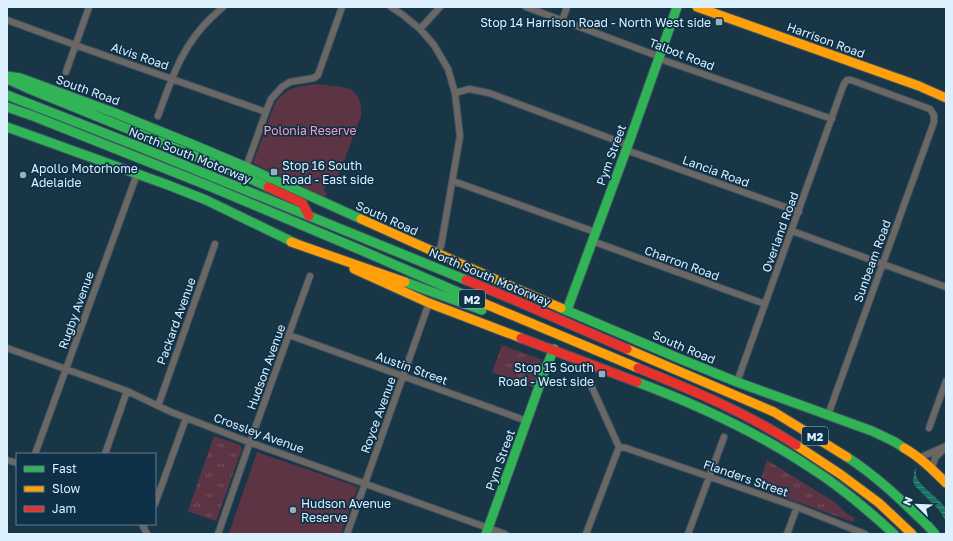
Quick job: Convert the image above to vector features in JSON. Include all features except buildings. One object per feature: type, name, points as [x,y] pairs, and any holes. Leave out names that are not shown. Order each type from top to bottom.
[{"type":"main road","name":"Pym Street","points":[[567,310],[677,7]]},
{"type":"main road","name":"Harrison Road","points":[[697,7],[919,86],[946,98]]},
{"type":"main road","name":"South Road","points":[[7,78],[20,78],[115,113],[246,167],[437,253],[678,358],[737,382],[872,432],[895,442],[919,458],[946,483]]},
{"type":"main road","points":[[7,78],[26,88],[244,176],[302,203],[309,216]]},
{"type":"main road","name":"North South Motorway","points":[[7,95],[140,147],[519,302],[774,412],[867,471],[888,488],[929,527],[934,534]]},
{"type":"main road","name":"North South Motorway","points":[[7,107],[209,186],[723,405],[759,423],[794,444],[854,484],[879,503],[912,534]]},
{"type":"main road","points":[[7,128],[138,174],[206,200],[292,242],[429,302],[646,384],[701,408],[771,443],[812,468],[863,506],[894,534]]},
{"type":"main road","points":[[292,242],[480,310],[508,314]]},
{"type":"main road","name":"Pym Street","points":[[487,531],[554,349]]},
{"type":"street","points":[[66,72],[89,7]]},
{"type":"street","points":[[158,116],[171,79],[180,60],[195,35],[222,7]]},
{"type":"street","points":[[246,167],[271,99],[290,82],[314,78],[318,75],[342,7]]},
{"type":"street","points":[[391,7],[420,28],[434,45],[448,69],[456,93],[460,136],[441,246],[437,253]]},
{"type":"street","points":[[420,28],[440,7]]},
{"type":"street","name":"Talbot Road","points":[[526,7],[653,54],[663,60],[832,119]]},
{"type":"street","points":[[562,21],[567,7]]},
{"type":"street","name":"Alvis Road","points":[[7,20],[266,112]]},
{"type":"street","name":"Overland Road","points":[[737,382],[844,84],[847,80],[851,80],[930,109],[934,115]]},
{"type":"street","name":"Lancia Road","points":[[456,93],[469,89],[489,93],[627,148],[799,212]]},
{"type":"street","name":"Sunbeam Road","points":[[828,415],[934,122],[934,115]]},
{"type":"street","name":"Rugby Avenue","points":[[35,453],[138,174]]},
{"type":"street","name":"Charron Road","points":[[453,181],[765,304]]},
{"type":"street","points":[[792,231],[946,287]]},
{"type":"street","name":"Packard Avenue","points":[[158,406],[215,244]]},
{"type":"street","name":"Hudson Avenue","points":[[218,534],[310,276]]},
{"type":"street","name":"Royce Avenue","points":[[347,534],[429,302]]},
{"type":"street","name":"Austin Street","points":[[289,335],[527,421]]},
{"type":"street","name":"Crossley Avenue","points":[[7,348],[127,391],[186,418],[365,483],[487,531],[505,534]]},
{"type":"street","points":[[929,428],[946,381]]},
{"type":"street","points":[[586,534],[619,447],[590,383]]},
{"type":"street","points":[[105,453],[127,391]]},
{"type":"street","points":[[156,501],[186,418]]},
{"type":"street","points":[[688,534],[724,437]]},
{"type":"street","points":[[919,458],[946,446]]},
{"type":"street","points":[[932,469],[935,458],[946,446]]},
{"type":"street","name":"Flanders Street","points":[[619,447],[626,448],[797,507],[865,534]]},
{"type":"street","points":[[787,534],[797,507]]},
{"type":"street","points":[[142,525],[147,534]]},
{"type":"green space","name":"Polonia Reserve","points":[[317,84],[351,89],[357,95],[361,104],[361,116],[339,174],[336,178],[328,180],[324,190],[327,194],[325,198],[253,163],[275,103],[280,97],[293,88]]},
{"type":"green space","points":[[502,345],[542,360],[533,387],[492,372]]},
{"type":"green space","points":[[214,436],[240,445],[242,449],[216,521],[188,511]]},
{"type":"green space","name":"Hudson Avenue Reserve","points":[[257,452],[358,487],[341,534],[229,533]]},
{"type":"green space","points":[[767,460],[836,503],[846,513],[855,518],[853,522],[764,490],[770,485],[760,481]]},
{"type":"shaded area","points":[[915,468],[916,475],[921,483],[939,500],[945,508],[946,521],[939,510],[915,486],[913,481]]},
{"type":"traffic: fast","points":[[567,310],[677,7]]},
{"type":"traffic: fast","points":[[7,76],[20,78],[115,113],[246,167],[361,219]]},
{"type":"traffic: fast","points":[[7,79],[268,187]]},
{"type":"traffic: fast","points":[[7,95],[140,147],[466,280]]},
{"type":"traffic: fast","points":[[7,107],[209,186],[476,300]]},
{"type":"traffic: fast","points":[[7,127],[206,200],[297,244]]},
{"type":"traffic: fast","points":[[405,282],[482,310]]},
{"type":"traffic: fast","points":[[561,308],[737,382],[872,431],[904,448]]},
{"type":"traffic: fast","points":[[486,534],[545,370],[554,349]]},
{"type":"traffic: fast","points":[[637,382],[727,420],[791,455],[844,491],[894,534]]},
{"type":"traffic: fast","points":[[847,457],[890,490],[935,534]]},
{"type":"traffic: slow","points":[[697,7],[919,86],[946,98]]},
{"type":"traffic: slow","points":[[361,219],[561,308]]},
{"type":"traffic: slow","points":[[291,242],[405,282]]},
{"type":"traffic: slow","points":[[354,269],[429,303],[521,338]]},
{"type":"traffic: slow","points":[[476,300],[638,368]]},
{"type":"traffic: slow","points":[[627,349],[774,412],[847,457]]},
{"type":"traffic: slow","points":[[796,445],[840,474],[879,503],[912,534]]},
{"type":"traffic: slow","points":[[904,448],[921,460],[946,483]]},
{"type":"traffic: jam","points":[[268,187],[302,203],[309,216]]},
{"type":"traffic: jam","points":[[466,280],[627,349]]},
{"type":"traffic: jam","points":[[521,338],[637,382]]},
{"type":"traffic: jam","points":[[638,368],[739,412],[796,445]]},
{"type":"place","name":"Stop 14 Harrison Road - North West side","points":[[719,22]]},
{"type":"place","name":"Stop 16 South Road - East side","points":[[274,172]]},
{"type":"place","name":"Apollo Motorhome Adelaide","points":[[23,175]]},
{"type":"place","name":"Stop 15 South Road - West side","points":[[602,374]]},
{"type":"place","name":"Hudson Avenue Reserve","points":[[293,510]]}]
